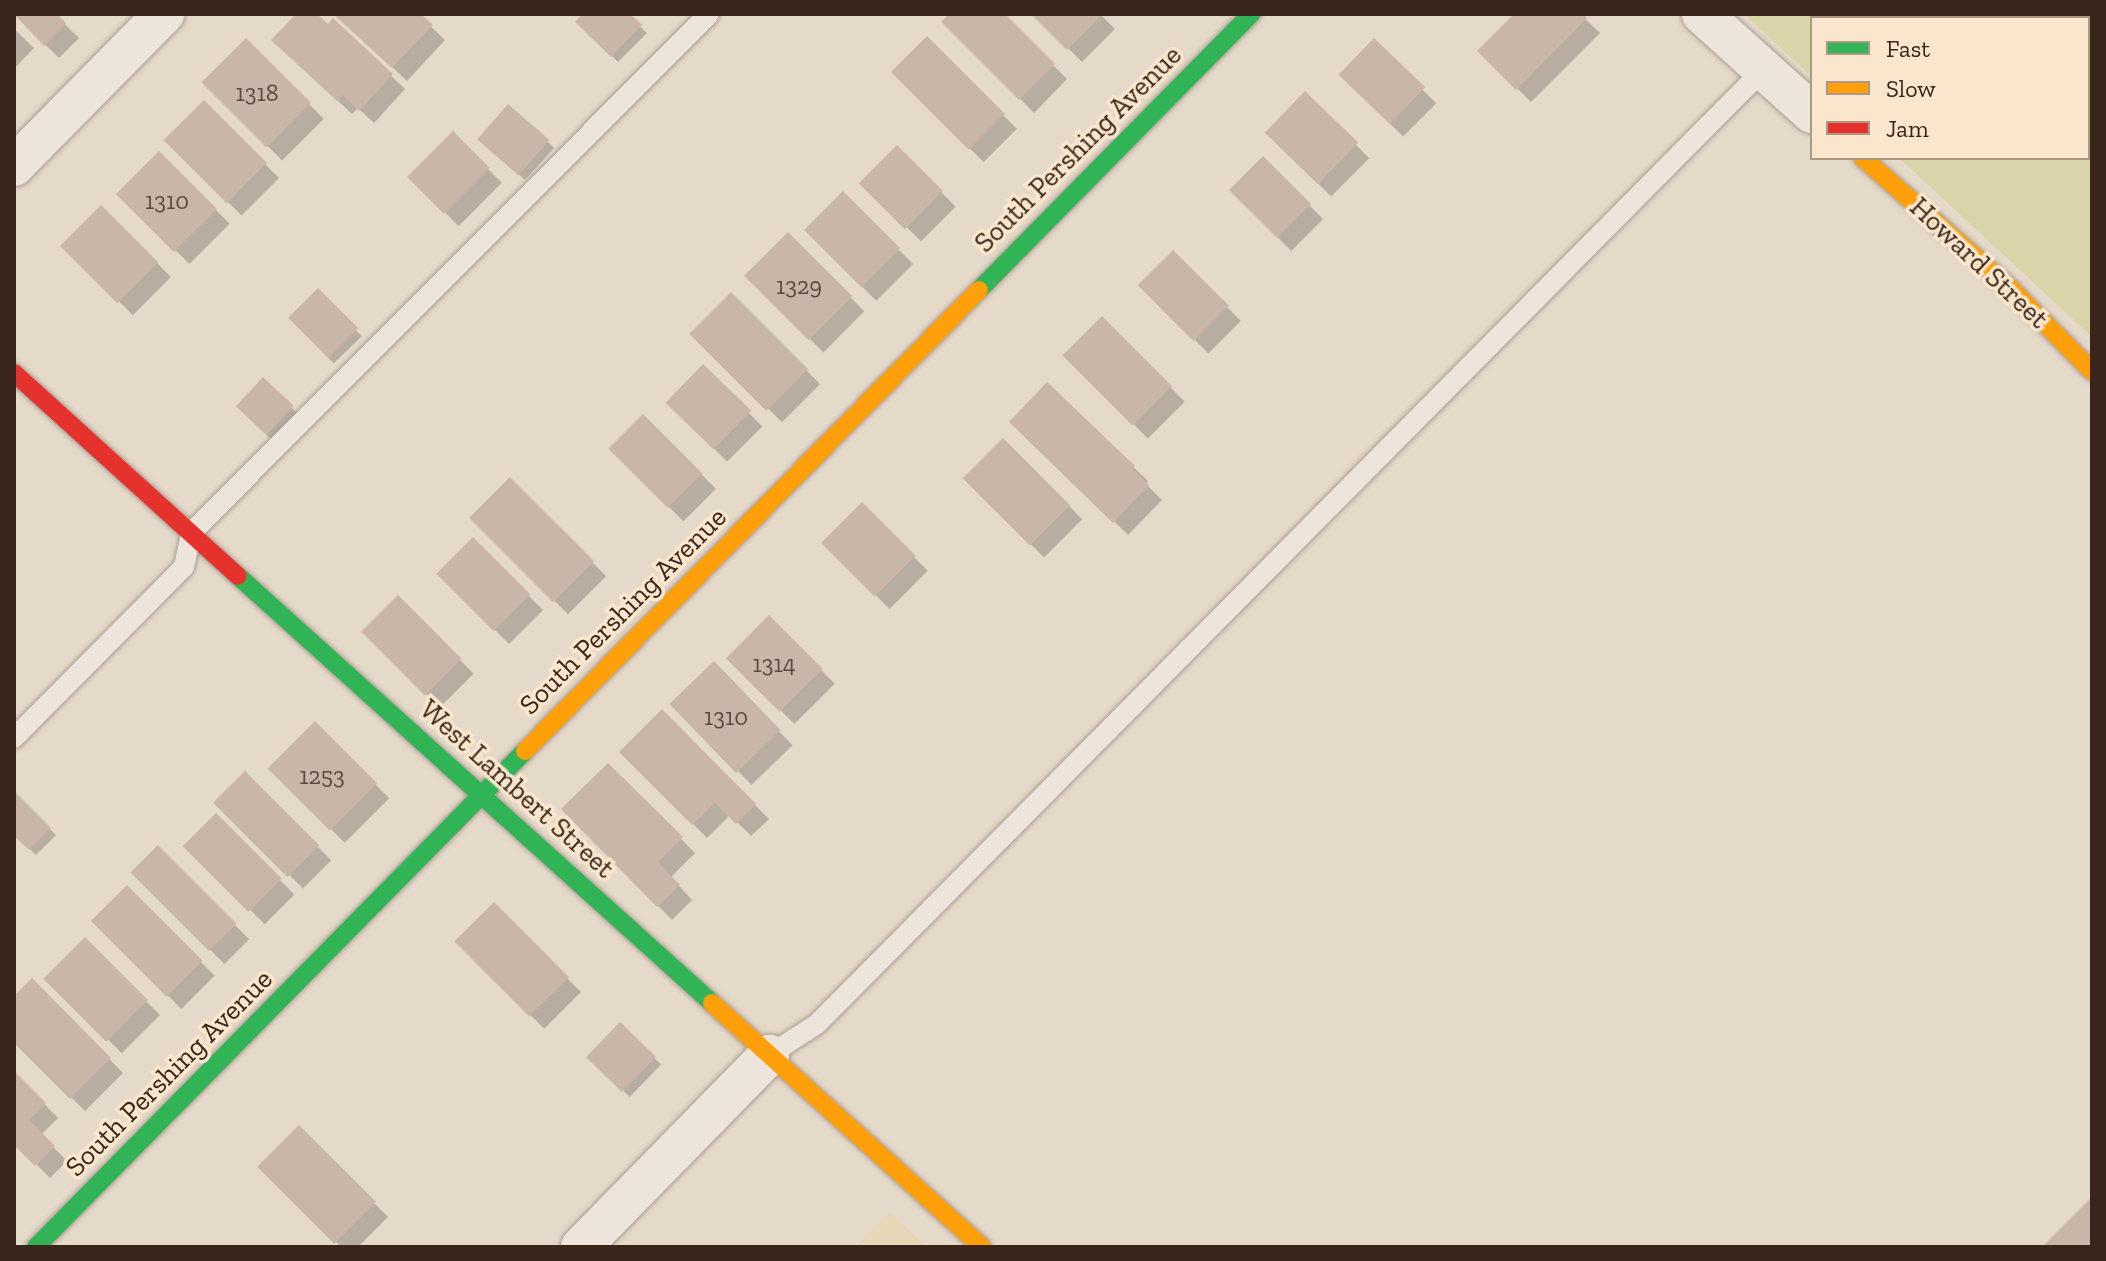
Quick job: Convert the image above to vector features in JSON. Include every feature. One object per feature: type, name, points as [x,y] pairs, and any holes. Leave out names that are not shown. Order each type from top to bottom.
[{"type":"street","points":[[14,166],[164,14]]},
{"type":"street","points":[[1702,14],[1810,111]]},
{"type":"street","name":"South Pershing Avenue","points":[[36,1247],[1248,15]]},
{"type":"street","name":"Howard Street","points":[[1865,160],[2012,290],[2092,371]]},
{"type":"street","name":"West Lambert Street","points":[[14,373],[982,1247]]},
{"type":"street","points":[[589,1240],[769,1055]]},
{"type":"lane","points":[[14,738],[184,567],[191,533],[709,14]]},
{"type":"lane","points":[[769,1055],[817,1024],[1763,70]]},
{"type":"shaded area","points":[[1744,14],[2092,14],[2092,337],[1901,160],[2090,160],[2090,16],[1810,16],[1810,75]]},
{"type":"shaded area","points":[[890,1212],[926,1247],[855,1247]]},
{"type":"building","points":[[14,14],[57,14],[66,23],[44,46]]},
{"type":"building","points":[[296,14],[317,14],[328,24],[333,18],[393,74],[359,111],[343,95],[337,101],[271,40]]},
{"type":"building","points":[[333,14],[421,14],[433,25],[392,68]]},
{"type":"building","points":[[583,14],[630,14],[642,25],[611,57],[575,22]]},
{"type":"building","points":[[949,14],[1005,14],[1055,64],[1019,100],[941,22]]},
{"type":"building","points":[[1031,14],[1103,14],[1067,50]]},
{"type":"building","points":[[1514,14],[1583,14],[1587,18],[1516,90],[1477,51]]},
{"type":"building","points":[[927,36],[1005,114],[969,150],[891,72]]},
{"type":"building","points":[[246,38],[311,103],[267,148],[201,83]]},
{"type":"building","points":[[1374,38],[1425,87],[1390,124],[1339,75]]},
{"type":"building","points":[[1305,91],[1358,142],[1318,184],[1265,133]]},
{"type":"building","points":[[204,100],[267,163],[227,203],[164,140]]},
{"type":"building","points":[[508,104],[550,140],[519,176],[477,139]]},
{"type":"building","points":[[453,131],[490,168],[444,214],[407,177]]},
{"type":"building","points":[[897,145],[943,191],[905,229],[859,183]]},
{"type":"building","points":[[159,151],[217,209],[174,252],[116,194]]},
{"type":"building","points":[[1263,156],[1311,204],[1277,238],[1229,190]]},
{"type":"building","points":[[843,191],[900,248],[861,287],[804,230]]},
{"type":"building","points":[[101,205],[158,262],[117,303],[60,246]]},
{"type":"building","points":[[788,232],[852,296],[809,340],[744,276]]},
{"type":"building","points":[[1173,250],[1229,306],[1194,341],[1138,285]]},
{"type":"building","points":[[318,288],[358,328],[329,358],[288,318]]},
{"type":"building","points":[[731,292],[808,369],[766,411],[689,334]]},
{"type":"building","points":[[1102,316],[1172,386],[1132,426],[1062,356]]},
{"type":"building","points":[[703,364],[751,411],[714,449],[665,403]]},
{"type":"building","points":[[263,377],[294,406],[266,435],[236,406]]},
{"type":"building","points":[[1047,382],[1135,466],[1133,469],[1149,485],[1113,523],[1009,422]]},
{"type":"building","points":[[643,414],[702,473],[668,508],[608,449]]},
{"type":"building","points":[[1003,438],[1070,505],[1030,545],[963,478]]},
{"type":"building","points":[[510,477],[594,561],[553,602],[469,518]]},
{"type":"building","points":[[862,502],[916,556],[875,597],[821,543]]},
{"type":"building","points":[[473,537],[530,594],[494,631],[436,574]]},
{"type":"building","points":[[398,595],[462,659],[425,695],[361,632]]},
{"type":"building","points":[[769,615],[823,669],[780,712],[726,658]]},
{"type":"building","points":[[714,661],[781,730],[736,773],[669,704]]},
{"type":"building","points":[[662,709],[756,804],[736,824],[715,803],[692,825],[619,752]]},
{"type":"building","points":[[315,721],[377,783],[330,831],[268,768]]},
{"type":"building","points":[[608,763],[683,837],[658,862],[680,885],[657,907],[561,809]]},
{"type":"building","points":[[245,771],[319,845],[287,877],[213,803]]},
{"type":"building","points":[[16,793],[51,828],[29,850],[14,836]]},
{"type":"building","points":[[216,813],[282,879],[249,912],[183,846]]},
{"type":"building","points":[[158,845],[236,923],[209,951],[130,873]]},
{"type":"building","points":[[127,885],[203,961],[167,997],[91,921]]},
{"type":"building","points":[[494,902],[569,977],[529,1017],[454,942]]},
{"type":"building","points":[[85,937],[148,1000],[106,1042],[43,979]]},
{"type":"building","points":[[32,978],[111,1058],[70,1099],[14,1043],[14,996]]},
{"type":"building","points":[[620,1022],[656,1057],[622,1092],[586,1057]]},
{"type":"building","points":[[14,1071],[46,1103],[29,1120],[55,1146],[35,1166],[14,1145]]},
{"type":"building","points":[[299,1125],[376,1202],[334,1244],[257,1167]]},
{"type":"building","points":[[2092,1197],[2092,1247],[2042,1247]]},
{"type":"traffic: fast","points":[[979,290],[1251,14]]},
{"type":"traffic: fast","points":[[238,576],[712,1003]]},
{"type":"traffic: fast","points":[[36,1247],[525,751]]},
{"type":"traffic: slow","points":[[1865,160],[2012,290],[2092,371]]},
{"type":"traffic: slow","points":[[525,751],[979,290]]},
{"type":"traffic: slow","points":[[712,1003],[982,1247]]},
{"type":"traffic: jam","points":[[14,373],[238,576]]}]
